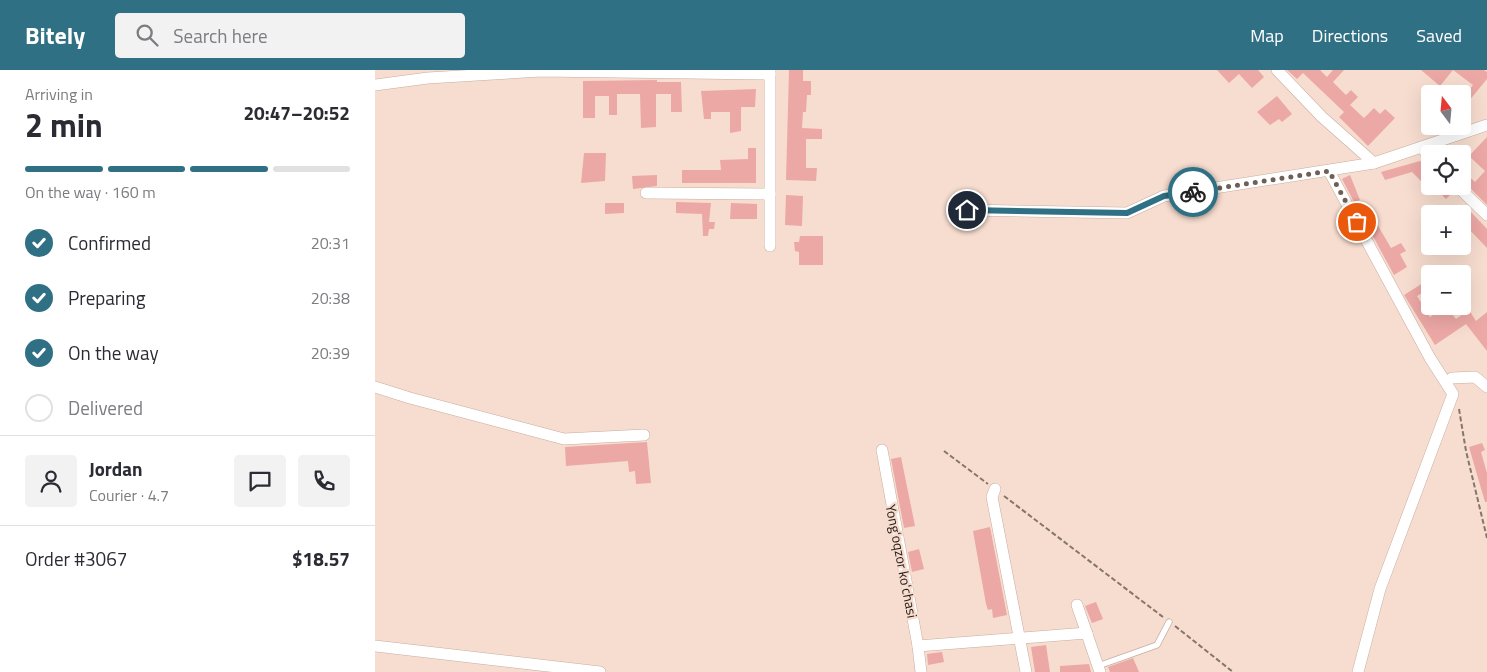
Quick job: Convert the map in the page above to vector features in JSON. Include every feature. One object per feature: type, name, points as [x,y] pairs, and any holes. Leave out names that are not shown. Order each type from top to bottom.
[{"type":"street","points":[[1277,70],[1322,117],[1374,163]]},
{"type":"street","points":[[375,85],[427,74],[541,71],[770,72],[769,246]]},
{"type":"street","points":[[1428,145],[1487,125]]},
{"type":"street","points":[[967,210],[1127,213],[1164,196],[1374,163],[1421,147]]},
{"type":"street","points":[[1329,171],[1430,358],[1453,394],[1380,588],[1358,672]]},
{"type":"street","points":[[646,194],[770,194]]},
{"type":"street","points":[[1466,195],[1487,215]]},
{"type":"street","points":[[1452,378],[1475,378],[1487,387]]},
{"type":"street","points":[[375,387],[564,439],[644,435]]},
{"type":"street","name":"Yongʻoqzor koʻchasi","points":[[882,450],[918,646],[921,672]]},
{"type":"street","points":[[995,489],[992,497],[1025,672]]},
{"type":"street","points":[[1077,605],[1099,669]]},
{"type":"street","points":[[918,646],[1087,633]]},
{"type":"street","points":[[375,646],[600,672]]},
{"type":"lane","points":[[1099,669],[1157,646],[1169,622]]},
{"type":"path","points":[[1453,394],[1458,400],[1466,451],[1487,538]]},
{"type":"path","points":[[943,451],[1081,552],[1233,672]]},
{"type":"building","points":[[789,70],[803,70],[803,81],[811,81],[811,95],[807,95],[806,112],[803,112],[802,128],[822,129],[822,139],[806,139],[806,168],[817,168],[816,181],[786,180]]},
{"type":"building","points":[[1217,70],[1258,70],[1264,77],[1252,88],[1239,74],[1229,83]]},
{"type":"building","points":[[1287,70],[1320,70],[1327,77],[1333,70],[1344,70],[1333,82],[1346,95],[1351,90],[1358,97],[1350,105],[1364,118],[1374,108],[1380,114],[1385,109],[1395,118],[1368,146],[1339,117],[1344,112],[1303,73],[1297,79]]},
{"type":"building","points":[[1421,70],[1453,70],[1439,85]]},
{"type":"building","points":[[1453,70],[1484,70],[1487,72],[1487,79],[1471,98],[1471,88],[1473,85]]},
{"type":"building","points":[[657,80],[657,82],[681,82],[682,112],[671,112],[671,94],[656,94],[656,127],[641,128],[640,94],[617,94],[617,115],[609,115],[609,96],[595,96],[595,118],[583,118],[583,81]]},
{"type":"building","points":[[756,89],[755,107],[741,107],[741,131],[730,133],[730,112],[711,112],[711,119],[704,119],[701,91]]},
{"type":"building","points":[[1277,96],[1292,114],[1282,122],[1279,119],[1270,125],[1257,112]]},
{"type":"building","points":[[1487,137],[1487,205],[1471,189],[1471,178],[1475,182],[1485,171],[1471,158],[1471,154]]},
{"type":"building","points":[[748,148],[756,148],[756,183],[682,183],[682,170],[721,170],[720,160],[748,159]]},
{"type":"building","points":[[584,153],[606,153],[605,181],[581,183]]},
{"type":"building","points":[[1421,162],[1421,181],[1412,172],[1385,180],[1381,172]]},
{"type":"building","points":[[657,175],[657,186],[633,189],[632,176]]},
{"type":"building","points":[[1350,175],[1360,200],[1354,202],[1342,179]]},
{"type":"building","points":[[786,195],[803,196],[802,226],[785,225]]},
{"type":"building","points":[[1442,195],[1450,195],[1446,199]]},
{"type":"building","points":[[676,202],[711,203],[709,222],[715,222],[714,229],[709,229],[708,236],[703,236],[702,214],[676,213]]},
{"type":"building","points":[[605,203],[624,203],[624,213],[605,214]]},
{"type":"building","points":[[731,203],[757,204],[757,219],[730,219]]},
{"type":"building","points":[[1471,212],[1487,229],[1487,248],[1471,231]]},
{"type":"building","points":[[1377,224],[1391,248],[1401,243],[1406,251],[1400,254],[1407,267],[1394,275],[1369,229]]},
{"type":"building","points":[[800,236],[823,236],[823,265],[799,265],[799,252],[795,251],[794,242],[799,242]]},
{"type":"building","points":[[1421,284],[1421,294],[1417,296],[1421,302],[1421,315],[1429,315],[1430,317],[1433,315],[1453,315],[1456,319],[1462,315],[1471,315],[1471,313],[1476,321],[1487,312],[1487,351],[1466,324],[1435,345],[1404,295]]},
{"type":"building","points":[[647,442],[651,483],[636,484],[635,471],[629,472],[628,461],[566,466],[565,447]]},
{"type":"building","points":[[1482,443],[1485,450],[1481,452],[1487,473],[1487,502],[1485,502],[1469,447]]},
{"type":"building","points":[[901,457],[915,526],[904,528],[891,459]]},
{"type":"building","points":[[990,527],[1007,615],[993,618],[992,609],[988,610],[986,604],[973,531]]},
{"type":"building","points":[[919,549],[924,569],[912,572],[908,552]]},
{"type":"building","points":[[1096,602],[1103,619],[1092,623],[1085,606]]},
{"type":"building","points":[[1046,645],[1050,672],[1035,672],[1031,647]]},
{"type":"building","points":[[942,652],[944,662],[928,665],[927,654]]},
{"type":"building","points":[[1133,658],[1139,672],[1110,672],[1108,667]]},
{"type":"building","points":[[1089,664],[1091,672],[1060,672],[1060,666]]},
{"type":"way so far","points":[[1193,192],[1329,171],[1357,222]]},
{"type":"route","points":[[967,210],[1127,213],[1164,196],[1193,192]]}]
